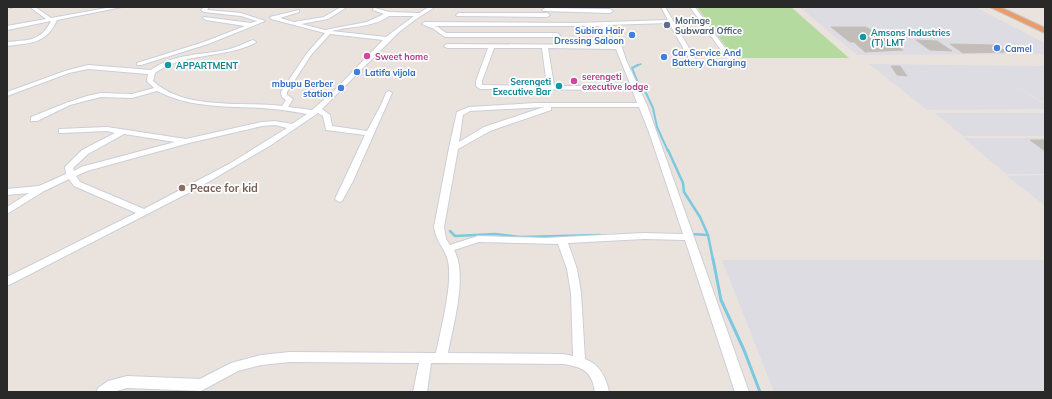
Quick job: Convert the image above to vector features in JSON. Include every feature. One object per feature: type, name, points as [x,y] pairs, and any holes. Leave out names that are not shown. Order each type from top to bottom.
[{"type":"highway","points":[[994,7],[1045,31]]},
{"type":"highway","points":[[1011,7],[1045,24]]},
{"type":"street","points":[[32,7],[53,19]]},
{"type":"street","points":[[99,7],[108,9]]},
{"type":"street","points":[[7,28],[120,7]]},
{"type":"street","points":[[207,7],[204,10],[262,20]]},
{"type":"street","points":[[227,13],[237,7]]},
{"type":"street","points":[[290,24],[326,18],[343,7]]},
{"type":"street","points":[[7,282],[221,171],[294,127],[316,111],[386,40],[416,16],[433,7]]},
{"type":"street","points":[[461,7],[459,15],[461,25]]},
{"type":"street","points":[[663,7],[693,60]]},
{"type":"street","points":[[692,7],[732,60]]},
{"type":"street","points":[[459,15],[609,9],[612,29],[623,60],[636,88],[653,132],[742,392]]},
{"type":"street","points":[[375,10],[388,14],[416,16],[423,19],[424,24]]},
{"type":"street","points":[[139,64],[206,43],[253,25],[262,20],[297,11]]},
{"type":"street","points":[[545,11],[549,20],[565,24]]},
{"type":"street","points":[[284,108],[290,99],[284,96],[284,92],[326,31],[347,25],[366,24],[379,20],[388,14]]},
{"type":"street","points":[[273,17],[290,24],[386,40]]},
{"type":"street","points":[[206,18],[253,25]]},
{"type":"street","points":[[7,44],[40,40],[49,31],[53,19]]},
{"type":"street","points":[[424,24],[599,24],[612,29],[672,21]]},
{"type":"street","points":[[424,24],[436,28],[445,34],[470,36],[557,35]]},
{"type":"street","points":[[470,36],[471,25]]},
{"type":"street","points":[[7,94],[67,72],[88,67],[152,72],[164,64],[219,53],[247,46],[253,42]]},
{"type":"street","points":[[447,46],[619,47]]},
{"type":"street","points":[[492,46],[479,82],[480,87],[636,88]]},
{"type":"street","points":[[545,46],[551,88]]},
{"type":"street","points":[[152,72],[150,81],[158,89],[188,101],[316,111],[326,115],[330,128],[370,134]]},
{"type":"street","points":[[34,119],[68,104],[87,98],[101,95],[132,96],[158,89]]},
{"type":"street","points":[[339,199],[352,176],[370,134],[388,100],[389,93]]},
{"type":"street","points":[[441,359],[448,319],[454,266],[452,255],[439,238],[439,227],[458,119],[464,111],[508,105],[643,105]]},
{"type":"street","points":[[453,148],[502,123],[561,105]]},
{"type":"street","points":[[7,211],[41,189],[70,174],[98,165],[187,141],[262,124],[275,123],[294,127]]},
{"type":"street","points":[[62,131],[97,129],[124,131],[187,141]]},
{"type":"street","points":[[124,131],[79,157],[69,167],[70,174],[77,184],[143,212]]},
{"type":"street","points":[[7,192],[41,189]]},
{"type":"street","points":[[447,249],[478,239],[562,240],[644,236],[688,237]]},
{"type":"street","points":[[562,240],[572,269],[576,294],[579,361]]},
{"type":"street","points":[[103,392],[113,385],[127,382],[200,389],[235,367],[261,360],[318,356],[426,359],[563,359],[579,361],[590,367],[598,377],[602,392]]},
{"type":"street","points":[[420,392],[426,359]]},
{"type":"shaded area","name":"Amsons Industries (T) LMT","points":[[799,7],[975,7],[1045,43],[1045,54],[857,55]]},
{"type":"shaded area","name":"Amsons Industries (T) LMT","points":[[869,64],[1045,66],[1045,103],[1007,81],[1045,104],[1045,109],[927,110]]},
{"type":"shaded area","points":[[935,113],[1045,113],[1045,136],[963,136]]},
{"type":"shaded area","points":[[963,138],[1045,138],[1045,174],[1006,174]]},
{"type":"shaded area","points":[[1045,175],[1045,206],[1007,176]]},
{"type":"shaded area","points":[[722,260],[1045,260],[1045,392],[774,392]]},
{"type":"green space","points":[[697,7],[791,7],[849,58],[734,58]]},
{"type":"building","name":"Amsons Industries (T) LMT","points":[[831,27],[866,27],[903,50],[865,52],[854,42],[850,42]]},
{"type":"building","points":[[916,40],[937,41],[952,51],[930,50]]},
{"type":"building","name":"Amsons Industries (T) LMT","points":[[950,44],[995,45],[1008,52],[963,53]]},
{"type":"building","points":[[891,66],[900,66],[907,76],[897,75]]},
{"type":"building","points":[[1030,140],[1045,140],[1045,151]]},
{"type":"waterway","points":[[636,66],[641,64]]},
{"type":"waterway","points":[[636,66],[632,68],[638,83],[646,93],[653,108],[657,127],[668,151]]},
{"type":"waterway","points":[[668,150],[683,183],[684,192],[700,217],[708,235]]},
{"type":"waterway","points":[[450,231],[455,236],[495,234],[520,237],[600,235]]},
{"type":"waterway","points":[[691,234],[708,235]]},
{"type":"waterway","points":[[708,235],[713,260]]},
{"type":"waterway","points":[[713,259],[721,300],[744,350],[760,392]]},
{"type":"place","name":"Moringe Subward Office","points":[[667,25]]},
{"type":"place","name":"Subira Hair Dressing Saloon","points":[[632,35]]},
{"type":"place","name":"Amsons Industries (T) LMT","points":[[863,37]]},
{"type":"place","name":"Camel","points":[[997,48]]},
{"type":"place","name":"Sweet home","points":[[367,56]]},
{"type":"place","name":"Car Service And Battery Charging","points":[[664,57]]},
{"type":"place","name":"APPARTMENT","points":[[168,65]]},
{"type":"place","name":"Latifa vijola","points":[[357,72]]},
{"type":"place","name":"serengeti executive lodge","points":[[574,81]]},
{"type":"place","name":"Serengeti Executive Bar","points":[[559,86]]},
{"type":"place","name":"mbupu Berber station","points":[[341,88]]},
{"type":"place","name":"Peace for kid","points":[[182,188]]}]
